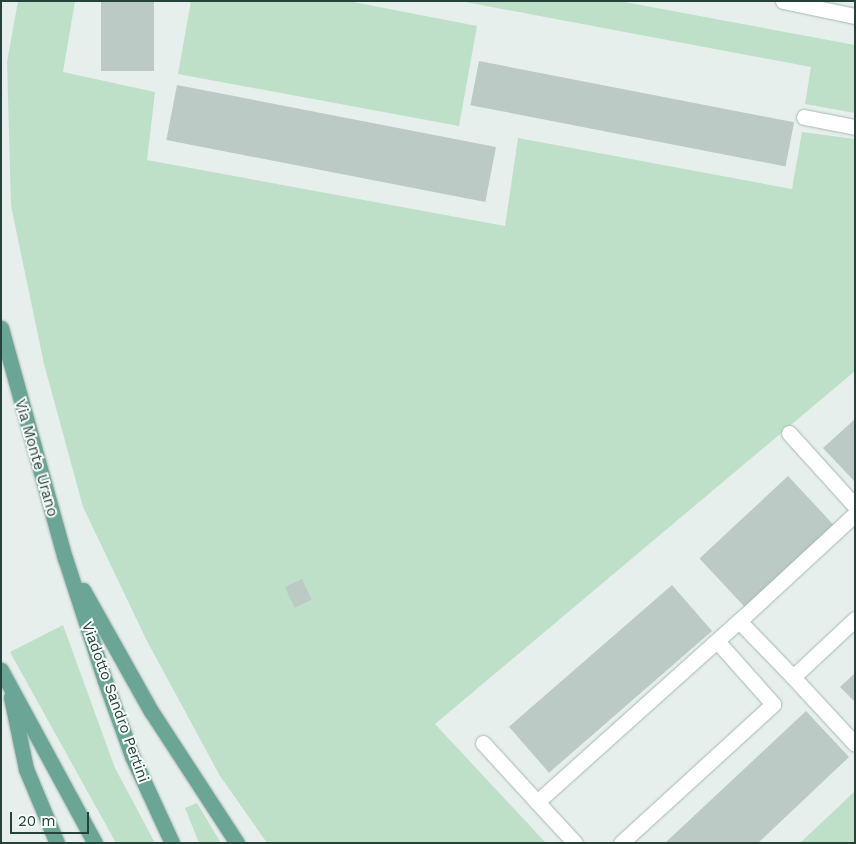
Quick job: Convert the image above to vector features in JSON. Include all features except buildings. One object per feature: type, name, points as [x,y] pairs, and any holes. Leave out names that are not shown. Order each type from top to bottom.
[{"type":"main road","name":"Via Monte Urano","points":[[1,328],[65,558]]},
{"type":"main road","name":"Viadotto Sandro Pertini","points":[[65,558],[117,717],[172,843]]},
{"type":"main road","points":[[65,558],[129,675],[237,843]]},
{"type":"main road","points":[[1,670],[95,843]]},
{"type":"main road","points":[[9,686],[24,763],[57,843]]},
{"type":"street","points":[[783,1],[855,16]]},
{"type":"street","points":[[804,117],[855,127]]},
{"type":"street","points":[[537,802],[853,516],[789,433]]},
{"type":"street","points":[[793,677],[855,619]]},
{"type":"street","points":[[739,621],[855,744]]},
{"type":"street","points":[[621,843],[773,704],[717,641]]},
{"type":"street","points":[[483,742],[575,843]]},
{"type":"green space","points":[[18,1],[75,1],[63,72],[155,92],[147,160],[505,226],[518,138],[792,189],[802,132],[855,139],[855,371],[435,724],[546,843],[267,843],[220,776],[147,641],[83,507],[44,364],[11,206],[7,62]]},
{"type":"green space","points":[[191,1],[348,1],[477,26],[459,126],[178,74]]},
{"type":"green space","points":[[460,1],[619,1],[855,45],[855,113],[805,104],[811,67]]},
{"type":"green space","points":[[63,625],[115,768],[155,843],[116,843],[10,652]]},
{"type":"green space","points":[[855,791],[855,843],[800,843]]},
{"type":"green space","points":[[197,803],[221,843],[199,843],[185,808]]}]
